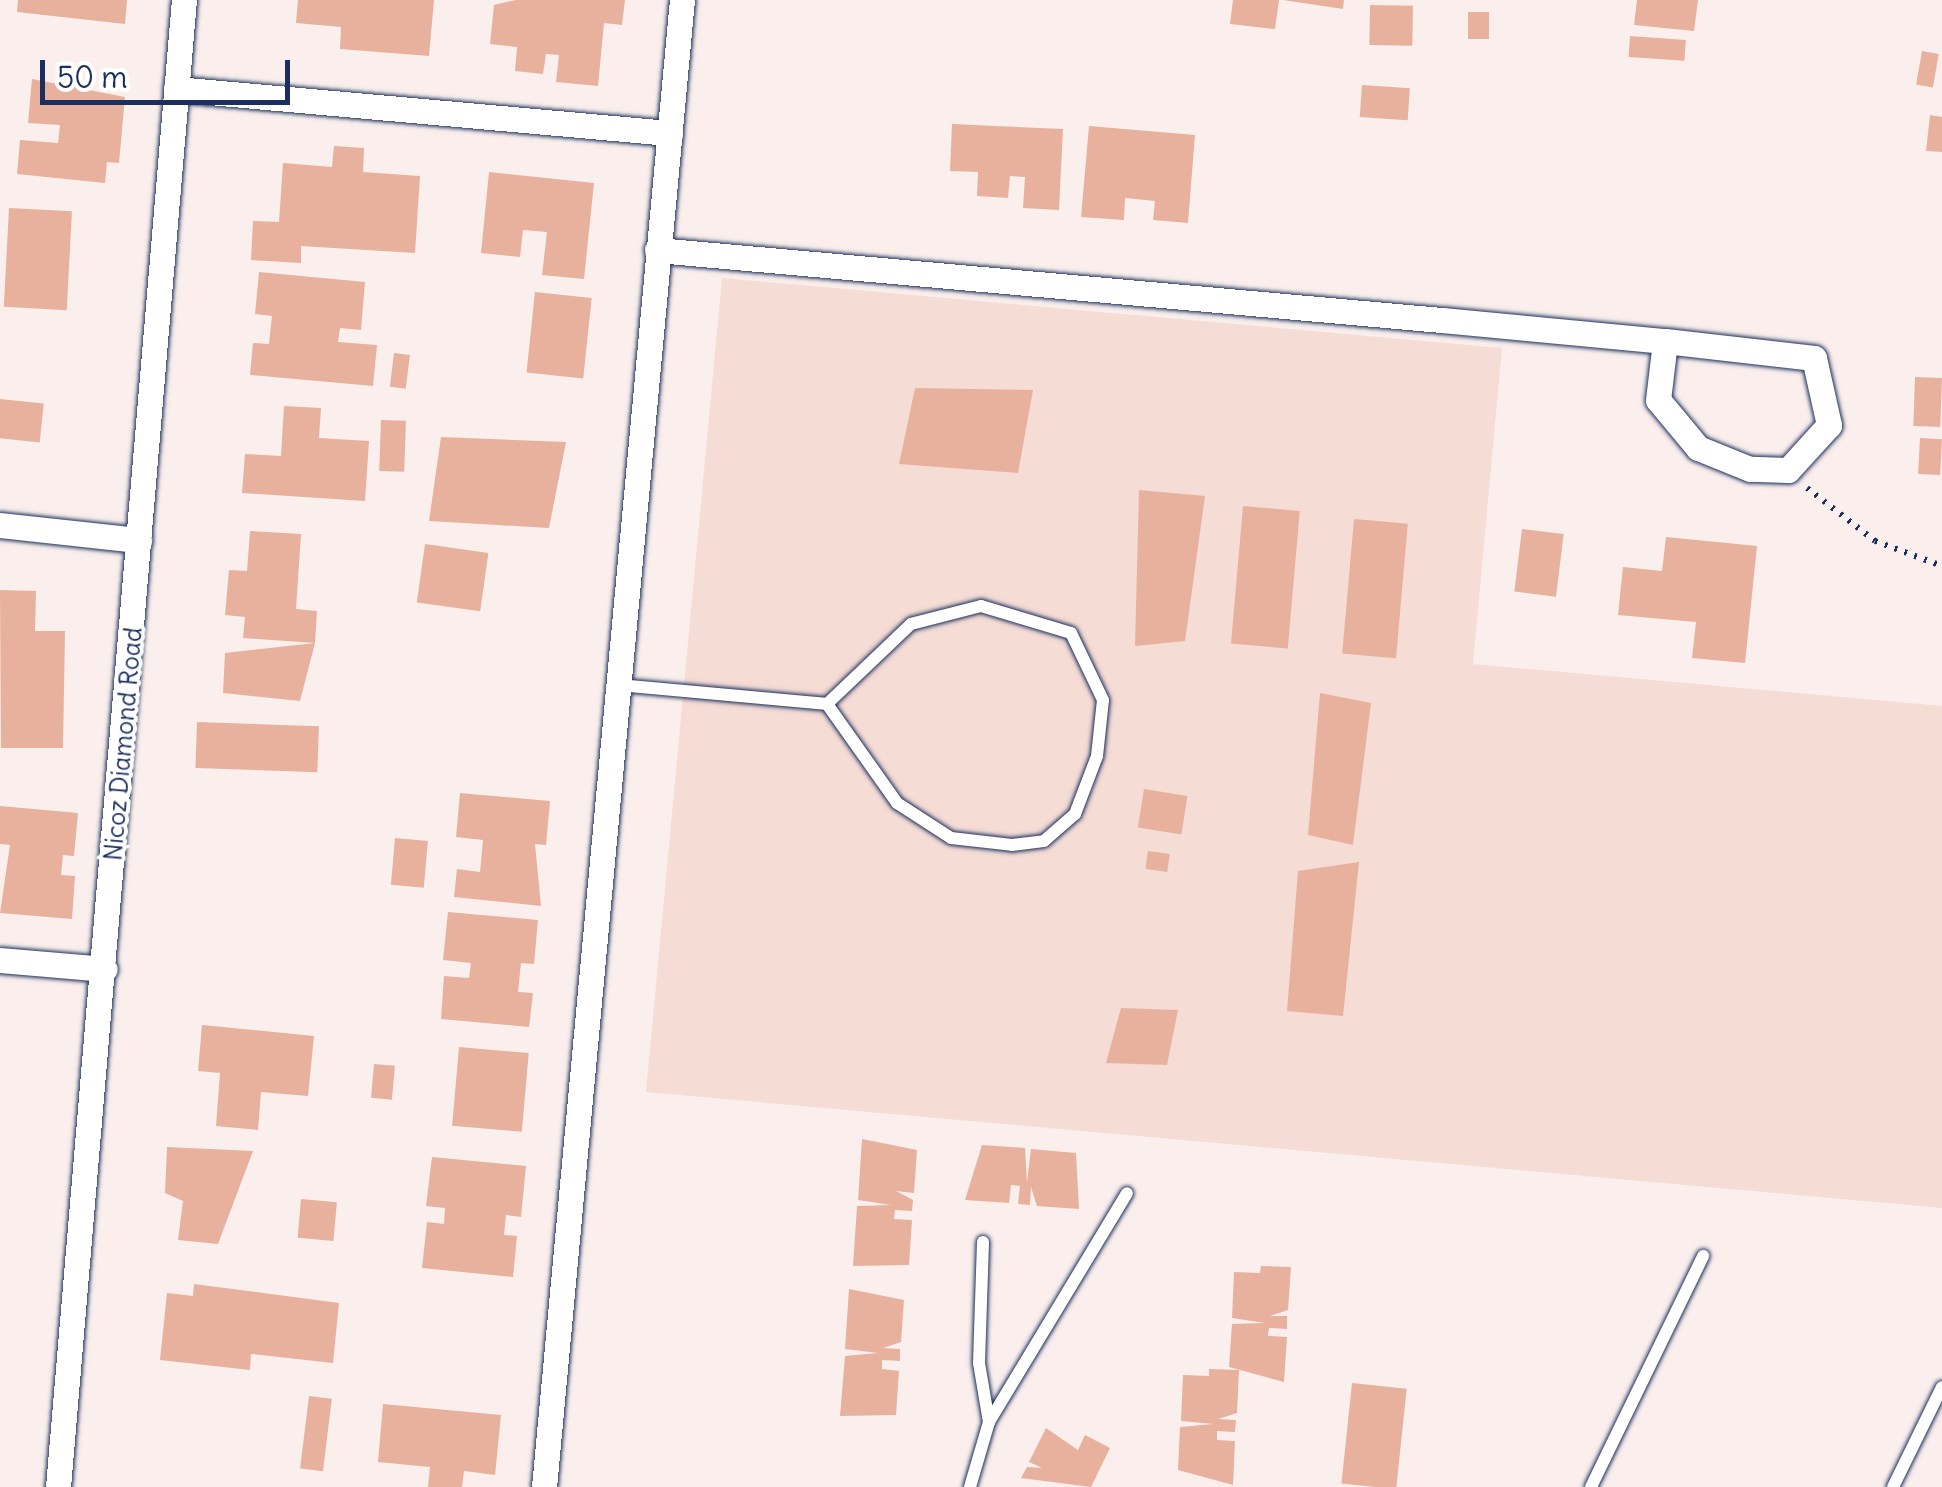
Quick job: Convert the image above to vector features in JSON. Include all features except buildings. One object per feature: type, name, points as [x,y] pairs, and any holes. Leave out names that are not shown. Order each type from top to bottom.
[{"type":"street","name":"Nicoz Diamond Road","points":[[58,1487],[184,0]]},
{"type":"street","points":[[544,1487],[682,0]]},
{"type":"street","points":[[176,89],[670,134]]},
{"type":"street","points":[[657,250],[1665,342],[1814,358],[1830,425],[1788,470],[1750,469],[1698,448],[1658,400],[1665,342]]},
{"type":"street","points":[[0,525],[139,540]]},
{"type":"street","points":[[0,960],[104,969]]},
{"type":"lane","points":[[619,685],[828,704],[911,624],[982,606],[1072,633],[1103,700],[1097,756],[1075,814],[1044,841],[1012,845],[952,838],[897,804],[828,704]]},
{"type":"lane","points":[[970,1487],[989,1422],[1128,1193]]},
{"type":"lane","points":[[983,1242],[978,1363],[989,1422]]},
{"type":"lane","points":[[1591,1487],[1703,1256]]},
{"type":"lane","points":[[1893,1487],[1942,1387]]},
{"type":"path","points":[[1788,470],[1851,526],[1942,566]]},
{"type":"shaded area","points":[[722,278],[1502,348],[1473,664],[1942,706],[1942,1208],[646,1092]]}]
